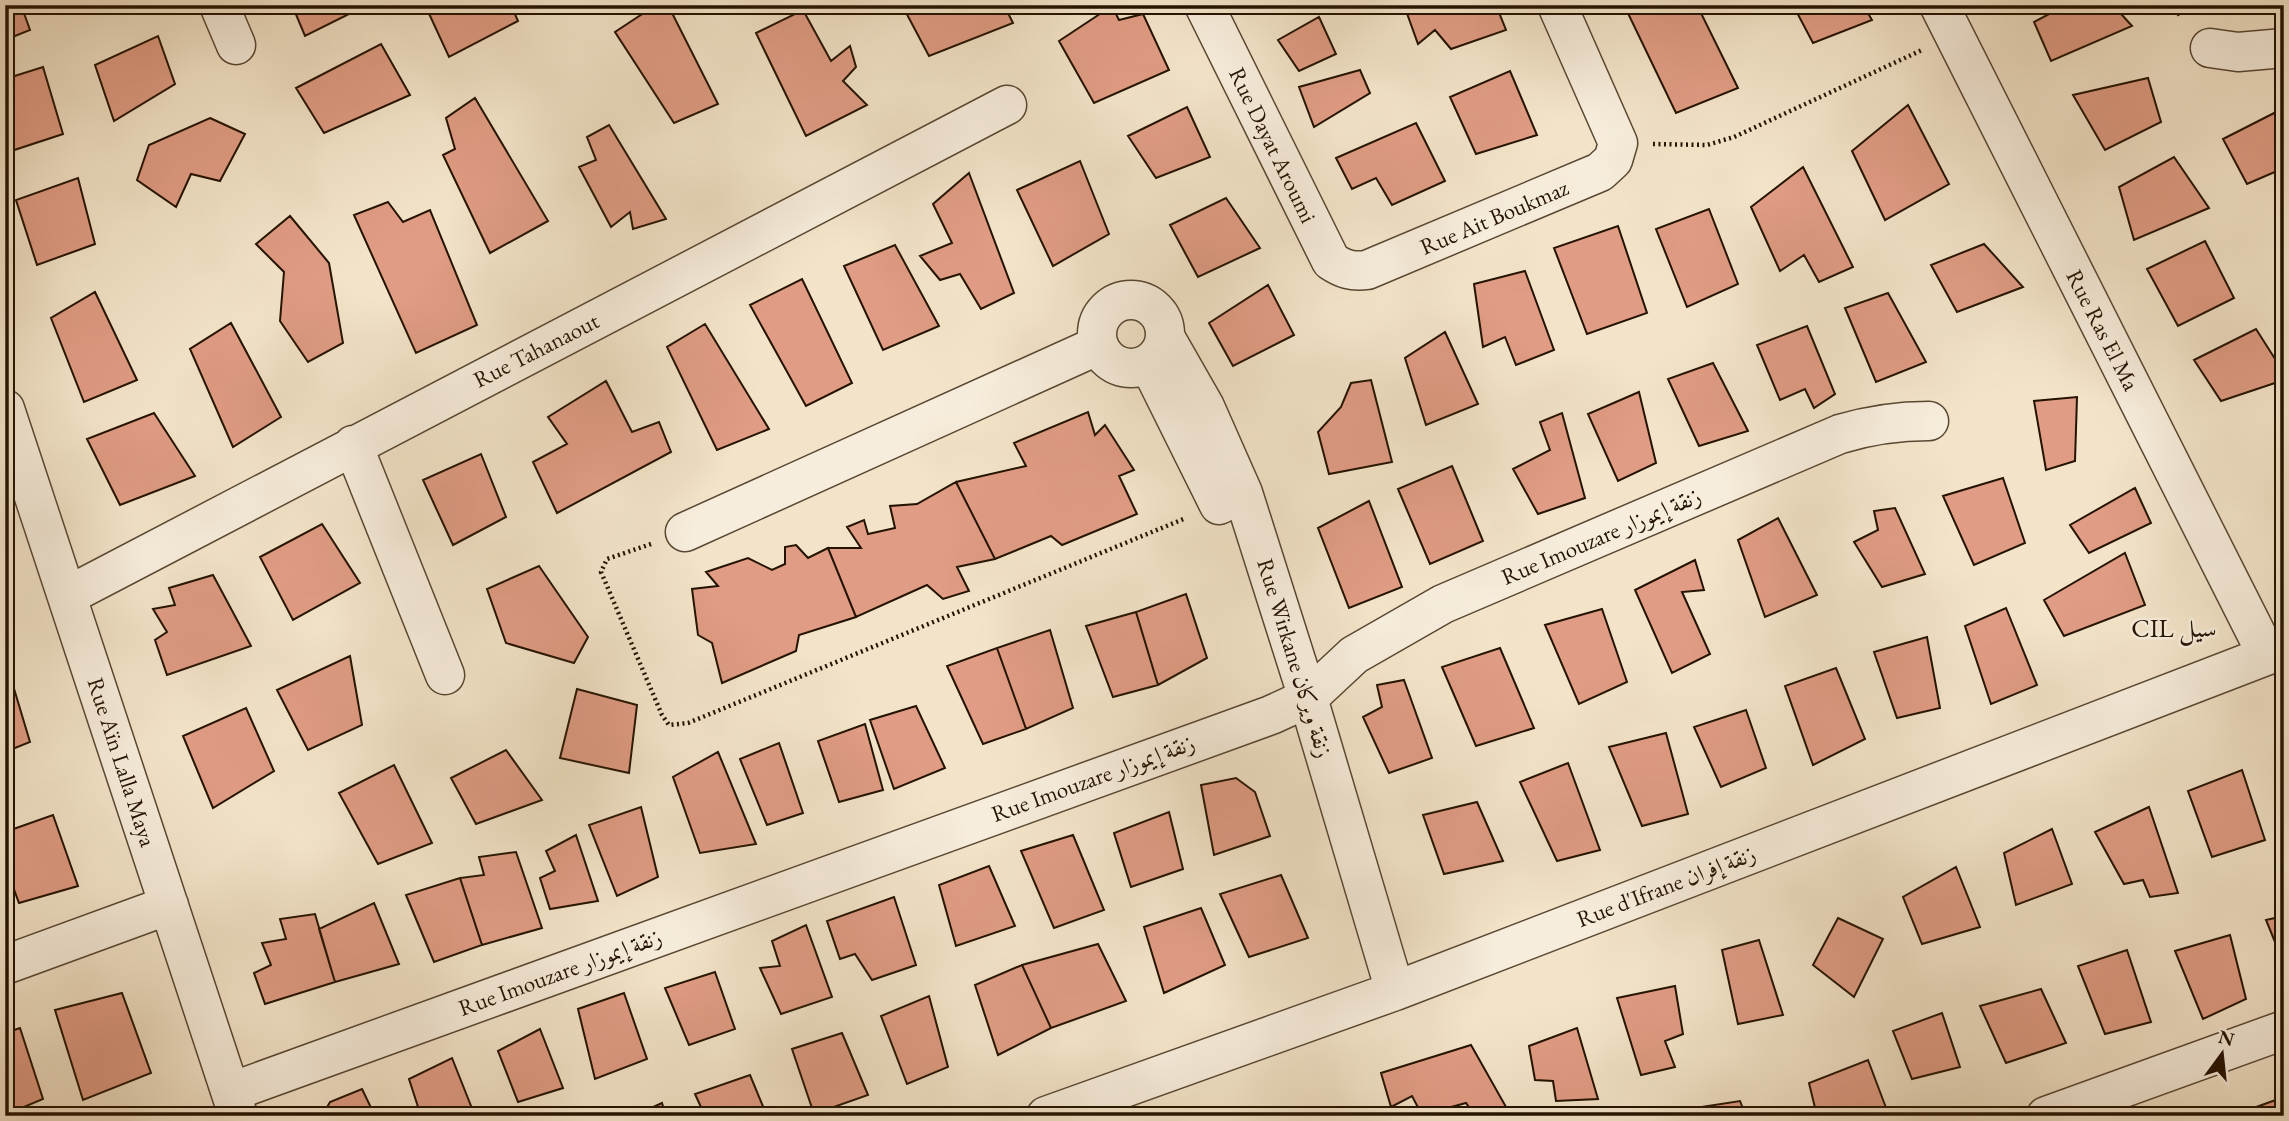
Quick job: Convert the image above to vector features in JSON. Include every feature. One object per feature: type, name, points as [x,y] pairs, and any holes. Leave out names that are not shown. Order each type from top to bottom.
[{"type":"street","points":[[219,5],[236,45]]},
{"type":"street","name":"Rue Dayat Aroumi","points":[[1204,5],[1331,261],[1354,272]]},
{"type":"street","points":[[1557,5],[1618,143]]},
{"type":"street","name":"Rue Ras El Ma","points":[[1947,20],[2275,652]]},
{"type":"street","points":[[2210,48],[2238,52],[2284,48]]},
{"type":"street","name":"Rue Tahanaout","points":[[67,596],[1007,105]]},
{"type":"street","name":"Rue Ait Boukmaz","points":[[1354,272],[1367,270],[1600,172],[1613,160],[1618,143]]},
{"type":"street","points":[[1127,301],[1142,302],[1154,310],[1163,322],[1157,350],[1135,368],[1119,366],[1106,358],[1099,345],[1097,331],[1102,316],[1112,306],[1127,301]]},
{"type":"street","points":[[685,532],[1099,345]]},
{"type":"street","name":"Rue Wirkane زنقة ويركان","points":[[1157,350],[1231,499],[1308,698],[1395,991]]},
{"type":"street","name":"Rue Aïn Lalla Maya","points":[[5,409],[21,506],[67,596],[234,1104]]},
{"type":"street","name":"Rue Imouzare زنقة إيموزار","points":[[234,1104],[1271,715],[1308,698],[1354,655],[1443,604],[1840,433],[1896,421],[1930,421]]},
{"type":"street","points":[[353,445],[446,675]]},
{"type":"street","name":"Rue d'Ifrane زنقة إفران","points":[[1046,1116],[1395,991],[2275,652]]},
{"type":"street","points":[[5,965],[169,905]]},
{"type":"street","points":[[2046,1116],[2284,1030]]},
{"type":"path","points":[[1618,143],[1707,145],[1734,137],[1947,20]]},
{"type":"path","points":[[685,532],[607,559],[601,572],[662,715],[669,725],[688,723],[1231,499]]},
{"type":"building","points":[[5,5],[21,5],[30,30],[5,40]]},
{"type":"building","points":[[292,5],[367,5],[305,36]]},
{"type":"building","points":[[425,5],[511,5],[518,21],[449,57]]},
{"type":"building","points":[[656,5],[668,5],[718,104],[674,123],[615,32]]},
{"type":"building","points":[[902,5],[1004,5],[1013,23],[929,56]]},
{"type":"building","points":[[1404,5],[1496,5],[1506,30],[1451,49],[1435,30],[1418,44]]},
{"type":"building","points":[[1624,5],[1697,5],[1738,88],[1676,113]]},
{"type":"building","points":[[1793,5],[1863,5],[1872,20],[1813,43]]},
{"type":"building","points":[[2066,5],[2113,5],[2132,26],[2051,61],[2034,22]]},
{"type":"building","points":[[2173,5],[2196,5],[2178,15]]},
{"type":"building","points":[[1112,6],[1119,20],[1143,14],[1169,70],[1094,103],[1059,41]]},
{"type":"building","points":[[803,10],[831,61],[850,46],[856,67],[843,81],[867,105],[806,136],[756,33]]},
{"type":"building","points":[[1319,17],[1336,54],[1299,71],[1278,40]]},
{"type":"building","points":[[158,36],[175,84],[114,121],[95,65]]},
{"type":"building","points":[[381,44],[410,95],[324,133],[296,88]]},
{"type":"building","points":[[43,67],[63,134],[5,153],[5,79]]},
{"type":"building","points":[[1360,70],[1370,93],[1314,127],[1299,87]]},
{"type":"building","points":[[1510,71],[1537,135],[1476,154],[1450,97]]},
{"type":"building","points":[[2148,78],[2161,122],[2105,150],[2073,95]]},
{"type":"building","points":[[475,98],[548,221],[490,253],[443,155],[455,149],[446,118]]},
{"type":"building","points":[[1908,105],[1949,184],[1885,220],[1852,151]]},
{"type":"building","points":[[1187,107],[1210,157],[1156,178],[1128,136]]},
{"type":"building","points":[[2284,108],[2284,168],[2247,184],[2223,139]]},
{"type":"building","points":[[210,118],[245,134],[220,181],[191,174],[176,207],[137,180],[149,145]]},
{"type":"building","points":[[1416,123],[1445,181],[1392,205],[1376,178],[1352,189],[1336,158]]},
{"type":"building","points":[[609,125],[666,219],[633,229],[630,212],[611,227],[579,167],[596,160],[587,137]]},
{"type":"building","points":[[2174,157],[2209,208],[2134,240],[2119,187]]},
{"type":"building","points":[[1080,161],[1109,234],[1053,266],[1017,190]]},
{"type":"building","points":[[1803,167],[1853,267],[1819,282],[1804,255],[1780,271],[1751,207]]},
{"type":"building","points":[[969,173],[1014,293],[981,309],[960,274],[940,280],[920,256],[952,243],[933,204]]},
{"type":"building","points":[[78,178],[95,244],[37,265],[16,200]]},
{"type":"building","points":[[1226,198],[1260,248],[1198,277],[1170,225]]},
{"type":"building","points":[[388,202],[403,222],[430,210],[477,325],[416,353],[354,215]]},
{"type":"building","points":[[1709,209],[1738,284],[1687,307],[1656,229]]},
{"type":"building","points":[[290,216],[329,263],[343,343],[308,362],[280,321],[284,272],[256,244]]},
{"type":"building","points":[[1618,226],[1647,313],[1587,334],[1554,248]]},
{"type":"building","points":[[2205,241],[2234,298],[2178,326],[2147,269]]},
{"type":"building","points":[[1984,244],[2023,287],[1957,312],[1931,265]]},
{"type":"building","points":[[895,245],[939,326],[883,350],[844,266]]},
{"type":"building","points":[[1525,271],[1554,350],[1516,365],[1505,337],[1483,347],[1474,284]]},
{"type":"building","points":[[802,279],[852,383],[806,406],[750,305]]},
{"type":"building","points":[[1268,285],[1294,335],[1233,366],[1209,323]]},
{"type":"building","points":[[95,292],[137,380],[84,402],[51,318]]},
{"type":"building","points":[[1888,293],[1926,362],[1876,382],[1845,308]]},
{"type":"building","points":[[231,323],[281,417],[233,447],[190,349]]},
{"type":"building","points":[[705,324],[769,429],[717,450],[667,347]]},
{"type":"building","points":[[1807,326],[1835,394],[1814,408],[1805,389],[1780,400],[1757,345]]},
{"type":"building","points":[[2256,329],[2284,373],[2284,380],[2221,401],[2194,360]]},
{"type":"building","points":[[1445,332],[1478,404],[1426,425],[1405,358]]},
{"type":"building","points":[[1713,363],[1748,431],[1699,446],[1668,379]]},
{"type":"building","points":[[1371,380],[1392,462],[1329,474],[1318,432],[1341,407],[1351,383]]},
{"type":"building","points":[[606,381],[632,432],[659,422],[671,452],[557,513],[533,462],[567,444],[548,417]]},
{"type":"building","points":[[1639,392],[1656,463],[1618,481],[1588,414]]},
{"type":"building","points":[[2077,397],[2075,461],[2046,470],[2034,401]]},
{"type":"building","points":[[1088,412],[1095,435],[1105,425],[1134,470],[1119,476],[1137,514],[1062,545],[1051,536],[995,559],[956,482],[1026,466],[1014,443]]},
{"type":"building","points":[[154,413],[195,476],[120,505],[87,439]]},
{"type":"building","points":[[1562,413],[1585,498],[1538,514],[1513,469],[1550,450],[1540,422]]},
{"type":"building","points":[[481,454],[506,517],[453,545],[423,480]]},
{"type":"building","points":[[1452,466],[1483,541],[1430,564],[1398,489]]},
{"type":"building","points":[[2003,478],[2025,543],[1974,565],[1943,496]]},
{"type":"building","points":[[956,482],[995,559],[957,567],[969,591],[943,599],[927,585],[856,617],[828,548],[861,548],[847,527],[864,520],[868,534],[895,528],[890,506],[917,504]]},
{"type":"building","points":[[2135,488],[2151,523],[2089,553],[2070,525]]},
{"type":"building","points":[[1369,501],[1402,587],[1349,608],[1318,528]]},
{"type":"building","points":[[1895,508],[1925,574],[1882,587],[1854,542],[1878,530],[1874,511]]},
{"type":"building","points":[[1778,518],[1817,595],[1765,617],[1738,540]]},
{"type":"building","points":[[322,524],[360,583],[293,620],[260,557]]},
{"type":"building","points":[[796,545],[808,558],[828,548],[856,617],[799,635],[796,651],[722,683],[712,643],[698,635],[692,589],[718,586],[706,572],[748,558],[772,570],[785,564],[785,547]]},
{"type":"building","points":[[2125,553],[2145,605],[2064,636],[2044,600]]},
{"type":"building","points":[[1695,560],[1704,590],[1682,592],[1710,654],[1672,673],[1635,590]]},
{"type":"building","points":[[539,566],[588,637],[574,663],[506,643],[487,589]]},
{"type":"building","points":[[213,575],[251,646],[167,675],[155,640],[167,632],[153,609],[175,605],[169,588]]},
{"type":"building","points":[[1186,594],[1207,658],[1158,685],[1136,612]]},
{"type":"building","points":[[2006,608],[2037,685],[1991,704],[1965,626]]},
{"type":"building","points":[[1602,609],[1627,682],[1579,704],[1545,625]]},
{"type":"building","points":[[1136,612],[1158,685],[1113,697],[1086,626]]},
{"type":"building","points":[[1050,630],[1073,708],[1026,729],[997,648]]},
{"type":"building","points":[[1927,637],[1940,708],[1897,718],[1874,652]]},
{"type":"building","points":[[997,648],[1026,729],[983,744],[947,666]]},
{"type":"building","points":[[1500,648],[1534,728],[1476,746],[1442,667]]},
{"type":"building","points":[[350,656],[362,725],[308,750],[277,690]]},
{"type":"building","points":[[1836,668],[1865,739],[1813,765],[1785,686]]},
{"type":"building","points":[[1404,680],[1432,758],[1389,773],[1363,717],[1382,707],[1377,685]]},
{"type":"building","points":[[12,682],[30,742],[5,752],[5,685]]},
{"type":"building","points":[[577,689],[637,705],[629,773],[560,758]]},
{"type":"building","points":[[916,706],[945,768],[894,789],[870,720]]},
{"type":"building","points":[[246,708],[274,771],[213,808],[183,736]]},
{"type":"building","points":[[1746,710],[1766,768],[1721,787],[1694,727]]},
{"type":"building","points":[[865,724],[883,790],[839,802],[818,741]]},
{"type":"building","points":[[1666,733],[1688,814],[1642,826],[1609,747]]},
{"type":"building","points":[[779,743],[803,813],[767,825],[740,759]]},
{"type":"building","points":[[506,750],[542,800],[476,824],[451,778]]},
{"type":"building","points":[[718,752],[756,844],[700,853],[673,777]]},
{"type":"building","points":[[1568,763],[1600,850],[1557,861],[1520,782]]},
{"type":"building","points":[[394,765],[432,843],[378,864],[339,793]]},
{"type":"building","points":[[2242,770],[2265,840],[2212,857],[2188,791]]},
{"type":"building","points":[[1236,778],[1255,792],[1270,836],[1214,855],[1201,785]]},
{"type":"building","points":[[1477,802],[1503,861],[1444,874],[1423,815]]},
{"type":"building","points":[[641,807],[658,877],[617,896],[589,825]]},
{"type":"building","points":[[2149,807],[2178,893],[2150,897],[2143,880],[2124,884],[2095,832]]},
{"type":"building","points":[[1169,812],[1183,869],[1131,887],[1114,833]]},
{"type":"building","points":[[53,815],[78,886],[19,903],[5,865],[5,832]]},
{"type":"building","points":[[2052,829],[2072,884],[2016,905],[2004,853]]},
{"type":"building","points":[[576,835],[598,901],[550,909],[540,878],[555,871],[546,851]]},
{"type":"building","points":[[1073,835],[1104,910],[1054,928],[1021,851]]},
{"type":"building","points":[[516,852],[542,928],[482,945],[460,878],[484,875],[479,857]]},
{"type":"building","points":[[989,866],[1015,926],[956,946],[939,885]]},
{"type":"building","points":[[1956,867],[1980,927],[1922,944],[1903,897]]},
{"type":"building","points":[[1281,875],[1308,938],[1249,957],[1220,894]]},
{"type":"building","points":[[460,878],[482,945],[434,962],[406,895]]},
{"type":"building","points":[[894,897],[916,965],[872,980],[855,954],[840,959],[827,921]]},
{"type":"building","points":[[374,903],[399,964],[335,982],[319,929]]},
{"type":"building","points":[[1201,908],[1225,965],[1164,993],[1144,927]]},
{"type":"building","points":[[315,914],[335,982],[265,1004],[254,973],[271,965],[262,943],[286,939],[280,919]]},
{"type":"building","points":[[2284,916],[2284,964],[2266,920]]},
{"type":"building","points":[[1838,918],[1883,939],[1854,997],[1813,965]]},
{"type":"building","points":[[806,925],[832,997],[781,1014],[760,968],[780,966],[772,941]]},
{"type":"building","points":[[2230,935],[2246,999],[2203,1019],[2175,951]]},
{"type":"building","points":[[1759,940],[1783,1015],[1738,1024],[1722,950]]},
{"type":"building","points":[[1098,944],[1126,1001],[1051,1028],[1022,965]]},
{"type":"building","points":[[2127,950],[2151,1022],[2105,1034],[2078,966]]},
{"type":"building","points":[[1022,965],[1051,1028],[998,1055],[975,985]]},
{"type":"building","points":[[715,972],[735,1029],[689,1045],[665,988]]},
{"type":"building","points":[[1675,986],[1683,1034],[1665,1041],[1675,1067],[1641,1075],[1617,998]]},
{"type":"building","points":[[2041,989],[2066,1043],[2006,1063],[1980,1006]]},
{"type":"building","points":[[122,993],[151,1073],[83,1100],[55,1010]]},
{"type":"building","points":[[624,993],[647,1059],[595,1079],[578,1009]]},
{"type":"building","points":[[929,996],[948,1067],[907,1084],[881,1016]]},
{"type":"building","points":[[1942,1013],[1960,1067],[1912,1079],[1893,1031]]},
{"type":"building","points":[[20,1028],[43,1099],[5,1115],[5,1033]]},
{"type":"building","points":[[1577,1028],[1598,1099],[1556,1101],[1553,1081],[1535,1080],[1529,1046]]},
{"type":"building","points":[[540,1029],[563,1088],[518,1102],[498,1051]]},
{"type":"building","points":[[842,1033],[868,1095],[814,1114],[792,1049]]},
{"type":"building","points":[[1471,1045],[1510,1114],[1475,1116],[1466,1103],[1422,1115],[1412,1096],[1391,1107],[1381,1073]]},
{"type":"building","points":[[452,1058],[475,1116],[421,1116],[409,1079]]},
{"type":"building","points":[[1868,1060],[1888,1113],[1878,1116],[1817,1116],[1809,1083]]},
{"type":"building","points":[[750,1075],[767,1116],[705,1116],[695,1094]]},
{"type":"building","points":[[362,1089],[375,1116],[322,1116],[330,1102]]},
{"type":"building","points":[[2284,1097],[2284,1116],[2234,1116],[2234,1115]]},
{"type":"building","points":[[1740,1101],[1746,1116],[1704,1116],[1701,1107]]},
{"type":"building","points":[[662,1103],[666,1116],[634,1116]]},
{"type":"district","name":"CIL سيل","points":[[2174,628]]}]
